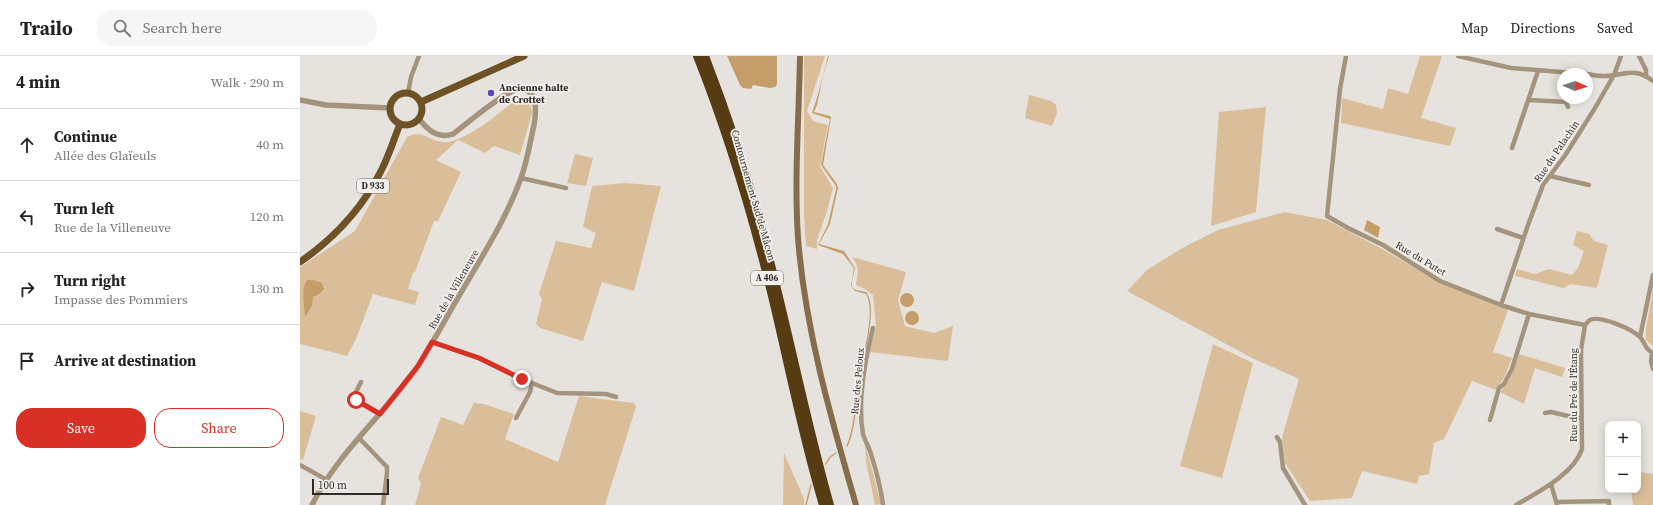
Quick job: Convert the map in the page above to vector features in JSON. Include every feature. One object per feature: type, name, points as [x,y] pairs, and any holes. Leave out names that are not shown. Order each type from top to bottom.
[{"type":"highway","name":"Contournement Sud de Mâcon","points":[[697,56],[720,116],[748,207],[823,505]]},
{"type":"highway","name":"Contournement Sud de Mâcon","points":[[705,56],[735,137],[752,194],[830,505]]},
{"type":"main road","points":[[421,102],[524,56]]},
{"type":"main road","points":[[800,56],[797,199],[798,239],[805,292],[818,361],[856,505]]},
{"type":"main road","points":[[408,93],[416,96],[421,102],[422,111],[419,119],[410,124],[400,124],[393,117],[390,108],[391,103],[398,95],[408,93]]},
{"type":"main road","name":"D 933","points":[[300,262],[330,238],[353,214],[370,191],[382,168],[400,124]]},
{"type":"street","points":[[408,93],[411,77],[419,56]]},
{"type":"street","name":"Rue du Putet","points":[[1346,56],[1340,89],[1327,216],[1383,245],[1440,280],[1501,305],[1529,314],[1585,325],[1590,320],[1598,319],[1609,321],[1640,337],[1647,350],[1652,353]]},
{"type":"street","points":[[1458,56],[1511,68],[1557,72]]},
{"type":"street","name":"Rue du Palachin","points":[[1501,305],[1523,238],[1543,185],[1595,108],[1614,75],[1621,56]]},
{"type":"street","points":[[1639,56],[1646,70],[1646,76]]},
{"type":"street","points":[[1512,148],[1538,71]]},
{"type":"street","points":[[1593,75],[1603,76],[1624,72],[1636,72],[1653,81]]},
{"type":"street","name":"Rue de la Villeneuve","points":[[312,505],[339,461],[380,414],[418,366],[502,221],[521,178],[533,129],[536,106],[533,97],[527,91],[523,89],[514,90],[489,106],[453,134],[446,136],[438,135],[428,129],[419,119]]},
{"type":"street","points":[[300,100],[326,105],[390,108]]},
{"type":"street","points":[[1529,100],[1566,102],[1568,107]]},
{"type":"street","points":[[1550,176],[1589,185]]},
{"type":"street","points":[[521,178],[566,188]]},
{"type":"street","points":[[1497,229],[1523,238]]},
{"type":"street","points":[[1640,337],[1653,275]]},
{"type":"street","points":[[1490,420],[1499,388],[1504,384],[1512,369],[1529,314]]},
{"type":"street","name":"Rue du Pré de l'Étang","points":[[1516,505],[1551,484],[1579,457],[1582,449],[1580,419],[1581,350],[1585,325]]},
{"type":"street","name":"Rue des Peloux","points":[[873,328],[866,361],[861,406],[863,432],[871,454],[882,495],[882,505]]},
{"type":"street","points":[[432,342],[479,358],[557,393],[606,394],[616,396]]},
{"type":"street","points":[[1652,353],[1651,361],[1653,369]]},
{"type":"street","points":[[361,382],[354,396],[356,400],[380,414]]},
{"type":"street","points":[[516,418],[530,392],[532,383]]},
{"type":"street","points":[[1545,413],[1551,412],[1580,419]]},
{"type":"street","points":[[1277,437],[1280,442],[1280,453],[1283,468],[1305,505]]},
{"type":"street","points":[[359,438],[386,467],[387,473],[383,505]]},
{"type":"street","points":[[300,465],[327,480]]},
{"type":"street","points":[[1551,484],[1557,503],[1609,501],[1610,505]]},
{"type":"shaded area","points":[[727,56],[777,56],[777,84],[775,87],[770,88],[753,85],[751,89],[743,88],[740,85]]},
{"type":"shaded area","points":[[804,56],[825,56],[807,111],[813,121],[828,125],[820,166],[833,188],[817,240],[817,249],[806,246],[804,216]]},
{"type":"shaded area","points":[[1420,56],[1442,56],[1421,118],[1456,128],[1450,146],[1341,123],[1342,98],[1383,109],[1388,88],[1408,94]]},
{"type":"shaded area","points":[[823,76],[817,105],[814,112],[830,116],[831,118],[823,165],[837,184],[838,188],[830,224],[819,244],[844,251],[855,268],[852,287],[856,290],[866,292],[869,299],[871,308],[870,329],[861,369],[857,403],[855,403],[859,377],[868,332],[870,311],[869,301],[866,294],[855,291],[851,286],[854,268],[843,254],[818,245],[828,224],[836,186],[821,165],[830,119],[812,113]]},
{"type":"shaded area","points":[[1029,95],[1051,101],[1056,105],[1057,113],[1052,126],[1025,118]]},
{"type":"shaded area","points":[[521,96],[531,106],[532,113],[520,155],[494,146],[485,153],[458,140],[436,160],[461,172],[438,221],[434,221],[415,272],[413,273],[408,289],[419,292],[415,305],[373,294],[356,339],[347,356],[300,344],[300,267],[355,231],[407,137],[418,134],[442,142],[457,139],[467,135],[486,123]]},
{"type":"shaded area","points":[[1266,107],[1256,212],[1211,226],[1219,112]]},
{"type":"shaded area","points":[[575,154],[593,158],[586,186],[567,183]]},
{"type":"shaded area","points":[[626,183],[661,186],[634,291],[602,282],[583,341],[540,328],[536,324],[542,299],[539,294],[556,241],[591,248],[596,233],[583,227],[592,186]]},
{"type":"shaded area","points":[[1285,212],[1327,220],[1386,251],[1438,282],[1508,310],[1493,352],[1512,358],[1505,376],[1496,390],[1472,381],[1444,439],[1434,443],[1429,474],[1419,476],[1417,484],[1362,471],[1352,498],[1310,501],[1285,463],[1282,437],[1299,379],[1254,359],[1127,291],[1147,270],[1184,247],[1218,230]]},
{"type":"shaded area","points":[[1367,220],[1380,227],[1378,238],[1364,230]]},
{"type":"shaded area","points":[[1577,231],[1589,234],[1594,241],[1608,245],[1597,288],[1571,284],[1563,288],[1515,276],[1517,269],[1535,274],[1549,269],[1572,275],[1578,268],[1584,251],[1573,245]]},
{"type":"shaded area","points":[[852,257],[906,272],[898,300],[905,326],[934,333],[953,326],[948,361],[869,352],[876,328],[873,295],[856,285],[858,273],[855,261]]},
{"type":"shaded area","points":[[307,280],[322,283],[324,289],[313,297],[312,306],[305,317],[303,293]]},
{"type":"shaded area","points":[[1653,290],[1653,346],[1646,340],[1646,328]]},
{"type":"shaded area","points":[[904,293],[910,293],[914,297],[914,303],[910,307],[904,307],[900,303],[900,297]]},
{"type":"shaded area","points":[[912,311],[917,313],[919,318],[917,323],[912,325],[907,323],[905,318],[907,313]]},
{"type":"shaded area","points":[[1213,344],[1253,363],[1222,478],[1180,466]]},
{"type":"shaded area","points":[[1519,354],[1565,368],[1562,377],[1535,368],[1524,404],[1500,392],[1512,374]]},
{"type":"shaded area","points":[[579,396],[634,403],[636,407],[605,505],[415,505],[421,483],[418,478],[441,417],[463,425],[474,403],[484,404],[514,414],[505,439],[558,462]]},
{"type":"shaded area","points":[[300,411],[316,416],[303,460],[300,459]]},
{"type":"shaded area","points":[[865,443],[881,504],[875,505],[866,462]]},
{"type":"shaded area","points":[[784,453],[804,499],[804,505],[783,505]]},
{"type":"shaded area","points":[[1641,472],[1653,474],[1653,505],[1633,505],[1631,493],[1641,493]]},
{"type":"waterway","points":[[847,446],[852,430],[857,403]]},
{"type":"waterway","points":[[826,464],[830,457],[836,453]]},
{"type":"waterway","points":[[806,505],[811,485]]},
{"type":"place","name":"Ancienne halte de Crottet","points":[[491,93]]},
{"type":"route","points":[[356,400],[380,414],[418,366],[432,342],[479,358],[522,379]]}]
